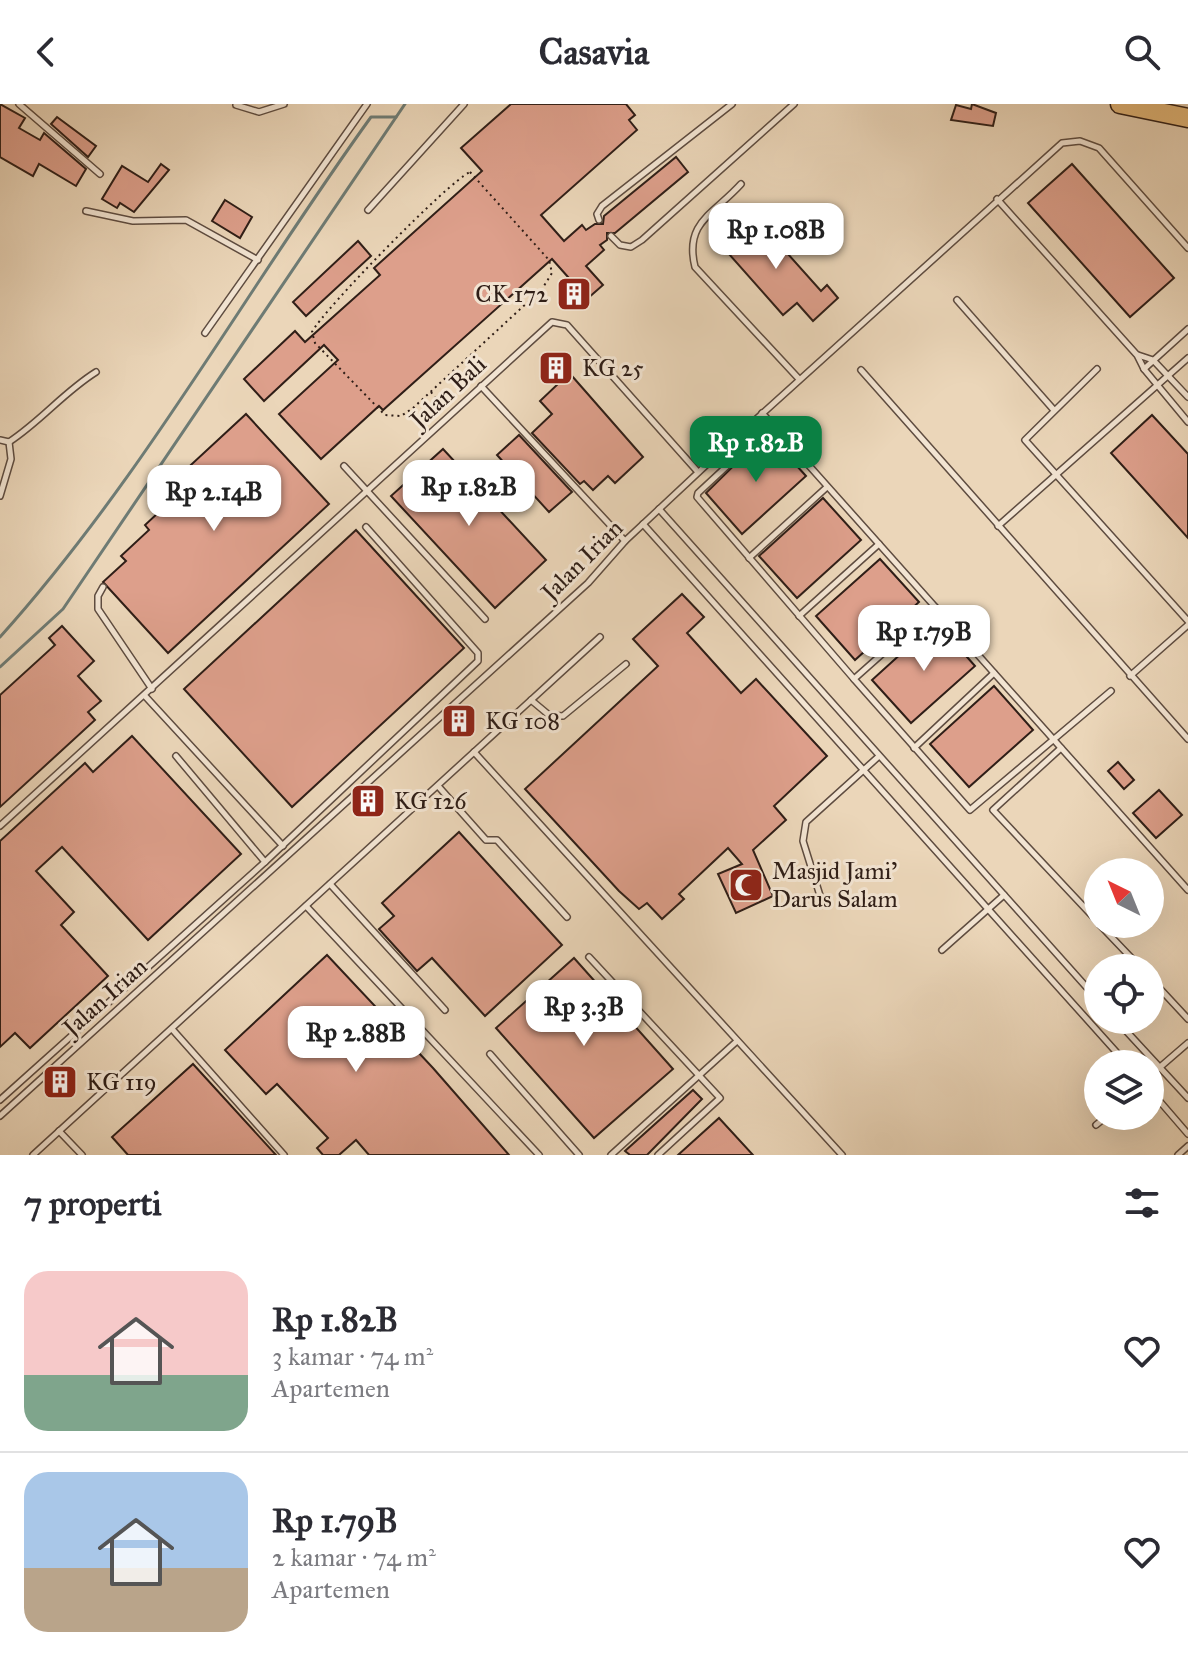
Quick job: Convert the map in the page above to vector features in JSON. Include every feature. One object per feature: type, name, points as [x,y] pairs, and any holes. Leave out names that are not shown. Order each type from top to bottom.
[{"type":"highway","points":[[1120,104],[1188,118]]},
{"type":"lane","points":[[19,104],[100,174]]},
{"type":"lane","points":[[236,105],[259,112],[284,104]]},
{"type":"lane","points":[[205,333],[367,104]]},
{"type":"lane","points":[[368,210],[464,104]]},
{"type":"lane","points":[[599,220],[602,206],[732,104]]},
{"type":"lane","points":[[611,236],[620,245],[631,247],[642,240],[794,104]]},
{"type":"lane","name":"Jalan Irian","points":[[0,1116],[588,583],[625,541],[698,472],[1062,143],[1080,141],[1099,148],[1188,248]]},
{"type":"lane","points":[[741,184],[699,223],[690,246],[695,267],[799,379]]},
{"type":"lane","points":[[997,199],[1137,355],[1144,369],[1188,422]]},
{"type":"lane","points":[[86,211],[133,221],[186,220],[258,260]]},
{"type":"lane","points":[[957,300],[1053,409]]},
{"type":"lane","name":"Jalan Bali","points":[[0,826],[552,322],[561,322],[698,472]]},
{"type":"lane","points":[[1144,369],[1188,329]]},
{"type":"lane","points":[[1137,355],[1153,360],[1188,397]]},
{"type":"lane","points":[[998,526],[1188,358]]},
{"type":"lane","points":[[1097,369],[1053,409],[1025,440],[1188,623],[1130,676]]},
{"type":"lane","points":[[861,370],[1188,739]]},
{"type":"lane","points":[[9,442],[72,387],[96,372]]},
{"type":"lane","points":[[481,386],[625,541]]},
{"type":"lane","points":[[762,413],[1188,890]]},
{"type":"lane","points":[[0,440],[9,442]]},
{"type":"lane","points":[[733,440],[741,453],[697,497],[970,810],[1111,691]]},
{"type":"lane","points":[[0,496],[11,459],[9,442]]},
{"type":"lane","points":[[344,466],[485,619]]},
{"type":"lane","points":[[749,558],[827,487]]},
{"type":"lane","points":[[659,509],[1084,984]]},
{"type":"lane","points":[[643,524],[1114,1050]]},
{"type":"lane","points":[[1,1096],[283,846],[478,661],[478,653],[366,527]]},
{"type":"lane","points":[[799,616],[879,544]]},
{"type":"lane","points":[[103,587],[97,603],[105,623],[152,689]]},
{"type":"lane","points":[[854,679],[935,607]]},
{"type":"lane","points":[[33,1155],[600,637]]},
{"type":"lane","points":[[531,700],[549,715],[563,716],[626,664]]},
{"type":"lane","points":[[914,748],[994,673]]},
{"type":"lane","points":[[145,696],[283,846]]},
{"type":"lane","points":[[1061,748],[993,810],[1084,907]]},
{"type":"lane","points":[[474,752],[842,1155]]},
{"type":"lane","points":[[176,756],[265,862]]},
{"type":"lane","points":[[822,902],[803,841],[806,822],[878,757]]},
{"type":"lane","points":[[438,786],[486,840],[497,840],[567,917]]},
{"type":"lane","points":[[330,884],[445,1010]]},
{"type":"lane","points":[[942,950],[1004,895]]},
{"type":"lane","points":[[306,906],[539,1155]]},
{"type":"lane","points":[[1113,938],[1128,954]]},
{"type":"lane","points":[[589,957],[720,1098],[658,1155]]},
{"type":"lane","points":[[1164,993],[1188,1019]]},
{"type":"lane","points":[[172,1029],[284,1155]]},
{"type":"lane","points":[[1129,1034],[1143,1050]]},
{"type":"lane","points":[[611,1155],[737,1041]]},
{"type":"lane","points":[[1164,1064],[1188,1043]]},
{"type":"lane","points":[[490,1054],[579,1155]]},
{"type":"lane","points":[[1164,1073],[1188,1098]]},
{"type":"lane","points":[[1164,1106],[1188,1134]]},
{"type":"lane","points":[[59,1131],[82,1155]]},
{"type":"lane","points":[[1178,1155],[1188,1146]]},
{"type":"path","points":[[470,172],[549,260],[552,273],[542,289],[431,392],[401,416],[385,415],[315,343],[312,332],[371,265],[453,183],[470,172]]},
{"type":"path","points":[[431,392],[449,416]]},
{"type":"building","points":[[0,104],[25,118],[19,128],[40,140],[44,133],[86,169],[76,186],[39,164],[33,176],[0,157]]},
{"type":"building","points":[[511,104],[626,104],[635,115],[629,120],[637,130],[541,215],[564,241],[582,225],[586,230],[595,224],[603,224],[604,216],[676,157],[688,172],[615,233],[607,233],[607,240],[600,245],[604,250],[586,266],[603,285],[587,299],[583,294],[574,302],[567,294],[576,286],[552,259],[383,410],[379,406],[321,459],[279,414],[338,360],[324,345],[264,401],[244,379],[295,331],[305,342],[380,275],[374,268],[482,171],[461,148]]},
{"type":"building","points":[[972,104],[996,113],[993,126],[951,120],[956,105],[971,109]]},
{"type":"building","points":[[57,117],[96,146],[88,157],[51,124]]},
{"type":"building","points":[[161,164],[169,170],[134,212],[120,203],[117,208],[102,199],[122,166],[148,182]]},
{"type":"building","points":[[1072,164],[1174,278],[1130,317],[1028,203]]},
{"type":"building","points":[[225,200],[252,217],[240,238],[212,221]]},
{"type":"building","points":[[754,216],[821,291],[827,285],[838,298],[813,321],[797,303],[783,315],[721,245]]},
{"type":"building","points":[[358,241],[371,256],[306,316],[293,302]]},
{"type":"building","points":[[558,360],[643,457],[615,483],[608,476],[593,490],[584,481],[580,484],[532,433],[552,414],[540,401],[559,383],[548,370]]},
{"type":"building","points":[[246,414],[329,504],[168,653],[103,582],[126,561],[121,556],[149,530],[145,525],[188,485],[180,475]]},
{"type":"building","points":[[1152,415],[1188,454],[1188,538],[1111,453]]},
{"type":"building","points":[[767,433],[806,476],[742,534],[706,493]]},
{"type":"building","points":[[519,435],[572,492],[549,512],[497,455]]},
{"type":"building","points":[[443,449],[546,560],[495,608],[391,496]]},
{"type":"building","points":[[823,498],[861,540],[797,598],[759,556]]},
{"type":"building","points":[[356,530],[464,648],[292,807],[184,689]]},
{"type":"building","points":[[880,559],[919,602],[855,660],[816,616]]},
{"type":"building","points":[[682,594],[704,617],[687,633],[741,693],[756,679],[827,756],[774,806],[786,820],[753,850],[773,896],[736,913],[718,874],[742,864],[728,848],[679,894],[684,899],[662,919],[647,903],[639,909],[619,891],[525,789],[658,666],[633,639]]},
{"type":"building","points":[[936,622],[975,666],[911,723],[872,680]]},
{"type":"building","points":[[62,626],[94,661],[78,676],[101,701],[88,712],[95,720],[0,807],[0,695],[55,645],[49,638]]},
{"type":"building","points":[[994,686],[1033,730],[969,787],[930,744]]},
{"type":"building","points":[[132,736],[241,854],[148,940],[62,847],[36,871],[74,912],[61,925],[108,976],[30,1048],[15,1033],[0,1047],[0,841],[85,763],[93,772]]},
{"type":"building","points":[[1118,762],[1134,780],[1124,789],[1108,771]]},
{"type":"building","points":[[1159,790],[1182,815],[1156,838],[1133,813]]},
{"type":"building","points":[[459,832],[562,945],[485,1016],[432,958],[417,971],[379,929],[394,916],[382,903]]},
{"type":"building","points":[[327,955],[509,1155],[369,1155],[356,1140],[339,1155],[323,1155],[317,1148],[328,1138],[277,1084],[266,1094],[225,1050]]},
{"type":"building","points":[[574,958],[673,1069],[594,1138],[496,1028]]},
{"type":"building","points":[[193,1064],[276,1155],[128,1155],[112,1137]]},
{"type":"building","points":[[693,1090],[702,1099],[647,1155],[630,1155],[625,1151]]},
{"type":"building","points":[[719,1118],[753,1155],[678,1155]]},
{"type":"waterway","points":[[0,667],[63,609],[405,104]]},
{"type":"waterway","points":[[0,637],[101,513],[371,117],[396,117]]},
{"type":"place","name":"CK 172","points":[[574,294]]},
{"type":"place","name":"KG 25","points":[[556,368]]},
{"type":"place","name":"KG 108","points":[[459,721]]},
{"type":"place","name":"KG 126","points":[[368,801]]},
{"type":"place","name":"Masjid Jami' Darus Salam","points":[[746,885]]},
{"type":"place","name":"KG 119","points":[[60,1082]]}]
